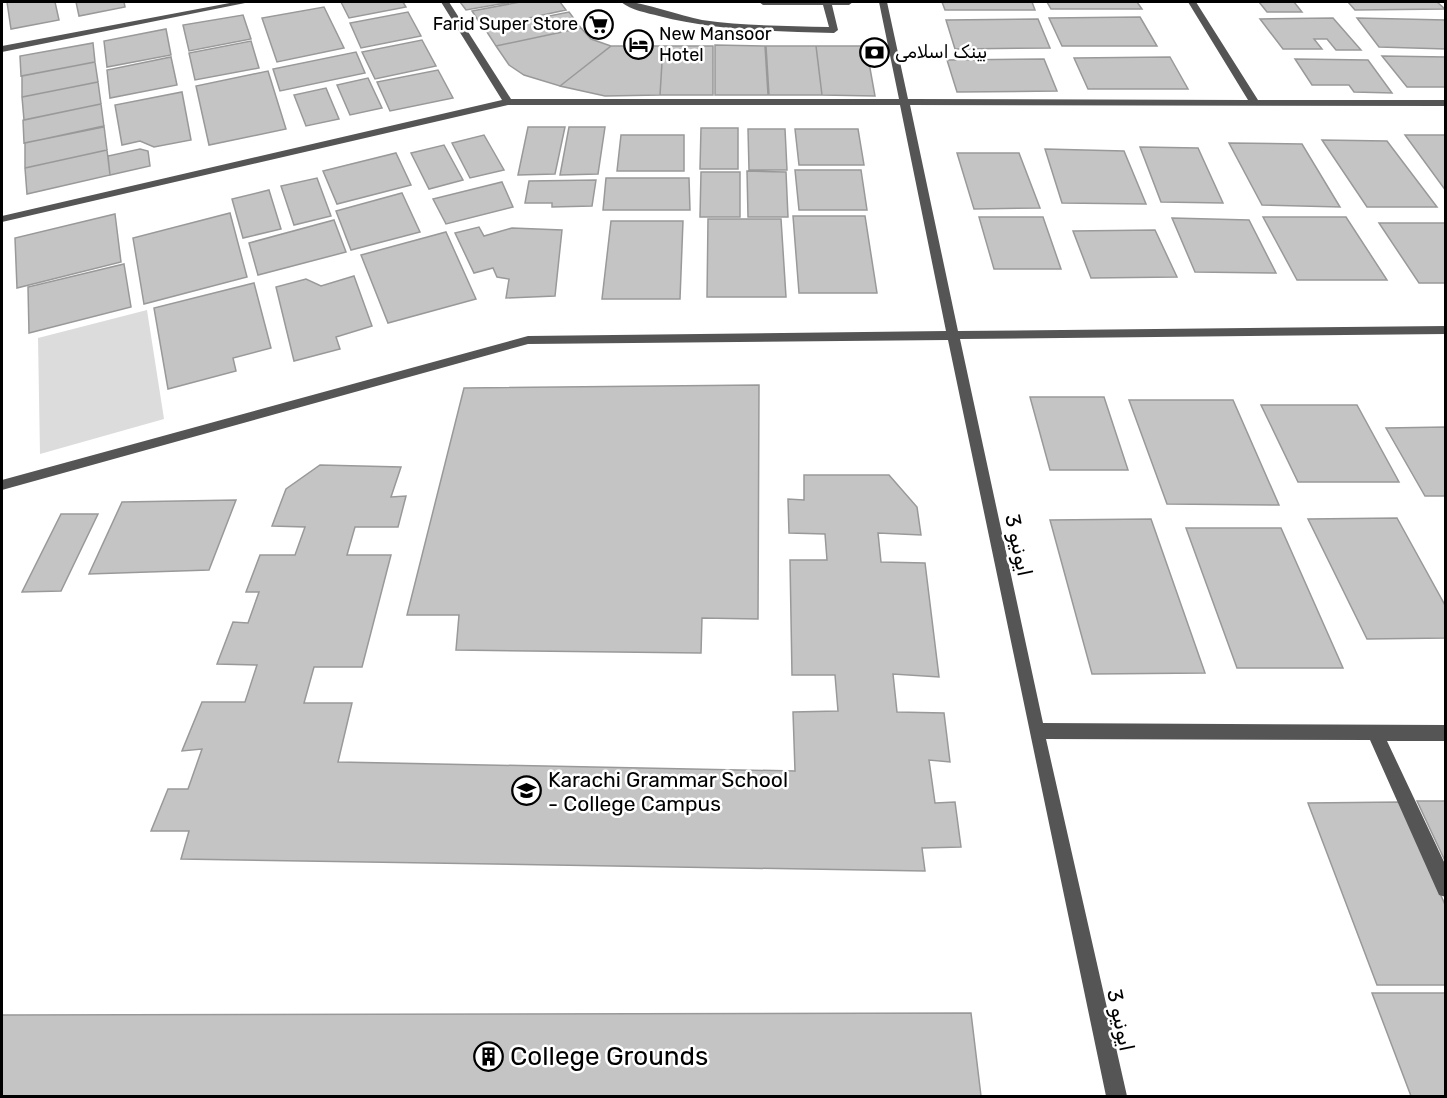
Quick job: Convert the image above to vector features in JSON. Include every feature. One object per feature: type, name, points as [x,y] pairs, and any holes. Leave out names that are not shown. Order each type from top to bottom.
[{"type":"street","points":[[2,49],[197,6],[246,2]]},
{"type":"street","points":[[445,2],[508,102]]},
{"type":"street","points":[[625,2],[656,14],[694,23],[834,30],[827,3]]},
{"type":"street","points":[[763,2],[849,2]]},
{"type":"street","name":"ایونیو 3","points":[[884,2],[1036,731],[1116,1096]]},
{"type":"street","points":[[1192,2],[1256,104]]},
{"type":"street","points":[[2,219],[508,102],[904,104],[1446,102]]},
{"type":"street","points":[[2,485],[528,340],[1446,330]]},
{"type":"street","points":[[1036,731],[1446,733]]},
{"type":"street","points":[[1375,733],[1446,888]]},
{"type":"shaded area","points":[[147,310],[164,419],[40,454],[38,338]]},
{"type":"building","points":[[7,2],[55,2],[59,20],[11,29]]},
{"type":"building","points":[[76,2],[124,2],[125,7],[79,16]]},
{"type":"building","points":[[341,2],[403,2],[406,7],[349,18]]},
{"type":"building","points":[[460,2],[511,2],[466,10]]},
{"type":"building","points":[[520,2],[560,2],[566,10],[483,28],[472,11]]},
{"type":"building","points":[[942,2],[1032,2],[1035,10],[945,10]]},
{"type":"building","points":[[1047,2],[1137,2],[1142,9],[1051,9]]},
{"type":"building","points":[[1259,2],[1294,2],[1302,12],[1267,12]]},
{"type":"building","points":[[1348,2],[1437,2],[1445,9],[1355,10]]},
{"type":"building","points":[[324,7],[344,48],[277,62],[262,18]]},
{"type":"building","points":[[408,12],[421,36],[361,48],[350,23]]},
{"type":"building","points":[[569,12],[581,28],[496,46],[485,29]]},
{"type":"building","points":[[243,15],[251,39],[189,51],[183,25]]},
{"type":"building","points":[[1140,17],[1157,46],[1062,46],[1049,18]]},
{"type":"building","points":[[1333,18],[1361,50],[1336,50],[1327,39],[1314,39],[1322,49],[1283,49],[1260,19]]},
{"type":"building","points":[[1357,18],[1446,20],[1446,49],[1379,47]]},
{"type":"building","points":[[1038,19],[1050,48],[955,49],[946,20]]},
{"type":"building","points":[[581,28],[591,39],[611,46],[560,86],[524,75],[509,65],[496,46]]},
{"type":"building","points":[[166,29],[171,55],[107,67],[104,41]]},
{"type":"building","points":[[422,40],[436,66],[375,79],[362,52]]},
{"type":"building","points":[[251,41],[259,68],[195,80],[189,53]]},
{"type":"building","points":[[93,43],[95,62],[21,76],[20,56]]},
{"type":"building","points":[[715,45],[765,46],[768,95],[715,95]]},
{"type":"building","points":[[611,46],[663,46],[660,95],[605,96],[560,86]]},
{"type":"building","points":[[663,46],[713,46],[713,95],[660,95]]},
{"type":"building","points":[[766,46],[816,46],[822,95],[769,95]]},
{"type":"building","points":[[816,46],[866,46],[875,96],[822,95]]},
{"type":"building","points":[[356,52],[365,73],[280,91],[273,69]]},
{"type":"building","points":[[1382,56],[1446,57],[1446,87],[1407,87]]},
{"type":"building","points":[[171,57],[177,85],[110,98],[107,70]]},
{"type":"building","points":[[1170,57],[1188,89],[1088,89],[1074,58]]},
{"type":"building","points":[[1044,59],[1057,91],[957,92],[947,60]]},
{"type":"building","points":[[1295,59],[1368,60],[1392,93],[1354,92],[1349,85],[1312,85]]},
{"type":"building","points":[[95,62],[98,82],[22,97],[22,76]]},
{"type":"building","points":[[438,70],[453,98],[390,111],[377,82]]},
{"type":"building","points":[[268,71],[286,129],[209,145],[196,86]]},
{"type":"building","points":[[368,78],[382,108],[350,115],[337,85]]},
{"type":"building","points":[[98,82],[101,104],[24,120],[22,97]]},
{"type":"building","points":[[326,88],[339,119],[306,126],[294,95]]},
{"type":"building","points":[[182,92],[191,140],[154,147],[140,141],[122,145],[115,105]]},
{"type":"building","points":[[101,104],[104,127],[24,143],[23,120]]},
{"type":"building","points":[[104,126],[107,150],[25,168],[25,143]]},
{"type":"building","points":[[528,127],[565,127],[555,174],[518,175]]},
{"type":"building","points":[[569,127],[605,127],[598,174],[560,175]]},
{"type":"building","points":[[701,128],[738,128],[738,169],[700,169]]},
{"type":"building","points":[[748,129],[785,129],[787,170],[749,170]]},
{"type":"building","points":[[795,129],[858,129],[864,165],[799,165]]},
{"type":"building","points":[[484,135],[504,170],[470,178],[452,143]]},
{"type":"building","points":[[621,135],[684,135],[684,171],[617,171]]},
{"type":"building","points":[[1405,135],[1446,135],[1446,191]]},
{"type":"building","points":[[1322,140],[1387,141],[1437,207],[1367,207]]},
{"type":"building","points":[[1229,143],[1302,144],[1340,207],[1262,205]]},
{"type":"building","points":[[444,145],[463,180],[429,189],[411,153]]},
{"type":"building","points":[[1140,147],[1198,148],[1223,203],[1161,202]]},
{"type":"building","points":[[140,149],[148,151],[150,166],[110,175],[108,156]]},
{"type":"building","points":[[1045,149],[1124,151],[1146,204],[1062,203]]},
{"type":"building","points":[[107,150],[110,175],[27,194],[25,168]]},
{"type":"building","points":[[396,153],[411,185],[337,204],[323,171]]},
{"type":"building","points":[[957,153],[1019,153],[1040,208],[974,209]]},
{"type":"building","points":[[795,170],[861,170],[867,210],[799,210]]},
{"type":"building","points":[[747,171],[786,172],[788,217],[748,217]]},
{"type":"building","points":[[701,172],[740,172],[740,217],[700,217]]},
{"type":"building","points":[[317,178],[331,216],[294,225],[281,186]]},
{"type":"building","points":[[606,178],[689,178],[690,210],[603,210]]},
{"type":"building","points":[[596,180],[592,206],[552,207],[552,203],[525,203],[529,181]]},
{"type":"building","points":[[502,182],[513,207],[446,224],[433,199]]},
{"type":"building","points":[[269,190],[281,229],[243,238],[232,199]]},
{"type":"building","points":[[402,193],[420,232],[351,250],[336,211]]},
{"type":"building","points":[[230,213],[247,277],[144,304],[133,238]]},
{"type":"building","points":[[115,214],[121,262],[17,288],[15,238]]},
{"type":"building","points":[[793,216],[865,216],[877,293],[799,293]]},
{"type":"building","points":[[979,217],[1043,217],[1061,269],[994,269]]},
{"type":"building","points":[[1263,217],[1346,217],[1387,280],[1297,280]]},
{"type":"building","points":[[1172,218],[1249,220],[1276,273],[1195,272]]},
{"type":"building","points":[[708,219],[781,219],[786,297],[707,297]]},
{"type":"building","points":[[334,220],[346,252],[258,275],[249,243]]},
{"type":"building","points":[[611,221],[683,221],[680,299],[602,299]]},
{"type":"building","points":[[1379,223],[1446,223],[1446,283],[1419,283]]},
{"type":"building","points":[[479,227],[484,236],[512,228],[562,230],[555,296],[506,298],[509,279],[497,277],[493,268],[474,273],[455,233]]},
{"type":"building","points":[[1155,230],[1177,277],[1091,278],[1073,231]]},
{"type":"building","points":[[446,232],[476,299],[388,323],[361,255]]},
{"type":"building","points":[[124,264],[131,307],[29,333],[28,287]]},
{"type":"building","points":[[354,276],[372,326],[336,337],[340,349],[294,361],[276,287],[306,279],[321,286]]},
{"type":"building","points":[[254,283],[271,348],[233,358],[236,371],[168,389],[154,308]]},
{"type":"building","points":[[759,385],[758,619],[702,618],[701,653],[456,650],[459,615],[407,615],[464,388]]},
{"type":"building","points":[[1030,397],[1104,397],[1128,470],[1050,470]]},
{"type":"building","points":[[1129,400],[1233,400],[1279,505],[1167,504]]},
{"type":"building","points":[[1261,405],[1357,405],[1399,482],[1298,482]]},
{"type":"building","points":[[1446,427],[1446,496],[1425,496],[1386,428]]},
{"type":"building","points":[[320,465],[401,467],[391,497],[406,496],[398,527],[355,527],[347,555],[391,555],[362,667],[314,667],[304,703],[352,703],[338,762],[795,771],[793,712],[838,711],[835,675],[792,675],[790,560],[827,560],[825,534],[789,533],[788,499],[804,500],[804,475],[889,475],[917,507],[921,535],[878,533],[881,562],[925,563],[939,677],[893,674],[897,712],[944,713],[950,762],[929,760],[935,803],[955,802],[961,847],[922,848],[925,871],[181,859],[189,831],[151,831],[168,789],[188,789],[202,749],[182,751],[202,702],[245,702],[257,665],[217,664],[233,622],[248,623],[259,592],[246,592],[260,555],[295,555],[305,527],[272,526],[286,489]]},
{"type":"building","points":[[236,500],[209,570],[89,574],[122,502]]},
{"type":"building","points":[[61,514],[98,514],[61,591],[22,592]]},
{"type":"building","points":[[1397,518],[1446,607],[1446,638],[1367,639],[1308,519]]},
{"type":"building","points":[[1151,519],[1205,673],[1092,674],[1050,520]]},
{"type":"building","points":[[1186,528],[1281,528],[1343,668],[1237,668]]},
{"type":"building","points":[[1417,801],[1446,801],[1446,863]]},
{"type":"building","points":[[1400,802],[1446,907],[1446,985],[1377,985],[1308,803]]},
{"type":"building","points":[[1372,993],[1446,993],[1446,1096],[1411,1096]]},
{"type":"building","name":"College Grounds","points":[[971,1013],[981,1096],[2,1096],[2,1015]]},
{"type":"place","name":"Farid Super Store","points":[[599,24]]},
{"type":"place","name":"New Mansoor Hotel","points":[[638,44]]},
{"type":"place","name":"بینک اسلامی","points":[[874,52]]},
{"type":"place","name":"Karachi Grammar School - College Campus","points":[[527,791]]},
{"type":"place","name":"College Grounds","points":[[489,1056]]}]
